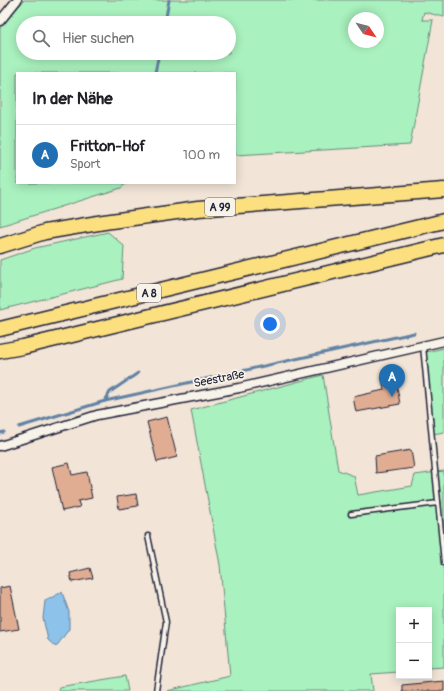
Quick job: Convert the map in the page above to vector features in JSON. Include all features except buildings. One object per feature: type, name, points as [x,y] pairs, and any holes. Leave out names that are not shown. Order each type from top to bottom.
[{"type":"highway","name":"A 99","points":[[0,246],[53,231],[104,222],[198,209],[444,190]]},
{"type":"highway","name":"A 8","points":[[0,329],[444,221]]},
{"type":"highway","name":"A 8","points":[[0,351],[23,347],[444,245]]},
{"type":"highway","points":[[0,358],[23,347]]},
{"type":"street","points":[[0,21],[18,0]]},
{"type":"street","name":"Seestraße","points":[[0,446],[97,415],[239,388],[444,341]]},
{"type":"lane","points":[[423,346],[444,563]]},
{"type":"lane","points":[[351,514],[438,503]]},
{"type":"lane","points":[[148,536],[166,622],[156,691]]},
{"type":"green space","points":[[24,0],[444,0],[444,17],[424,12],[422,20],[433,20],[410,145],[236,155],[236,72],[16,72],[16,184],[126,184],[121,188],[0,226],[0,28]]},
{"type":"green space","points":[[108,232],[124,246],[122,279],[0,310],[0,260],[35,248]]},
{"type":"green space","points":[[444,348],[444,432],[433,434],[426,352]]},
{"type":"green space","points":[[323,375],[338,470],[354,476],[358,495],[412,486],[415,475],[444,471],[444,667],[432,668],[432,607],[396,607],[396,672],[371,674],[373,691],[167,691],[230,676],[220,565],[191,410]]},
{"type":"green space","points":[[125,676],[128,691],[58,691],[59,687]]},
{"type":"water","points":[[62,592],[69,612],[69,629],[56,647],[48,640],[43,618],[45,601]]},
{"type":"waterway","points":[[166,16],[169,0]]},
{"type":"waterway","points":[[155,72],[158,60]]},
{"type":"waterway","points":[[105,401],[414,333]]},
{"type":"waterway","points":[[19,427],[105,401],[110,392],[138,373]]},
{"type":"waterway","points":[[0,433],[4,432]]},
{"type":"place","name":"Fritton-Hof","points":[[392,397]]}]
